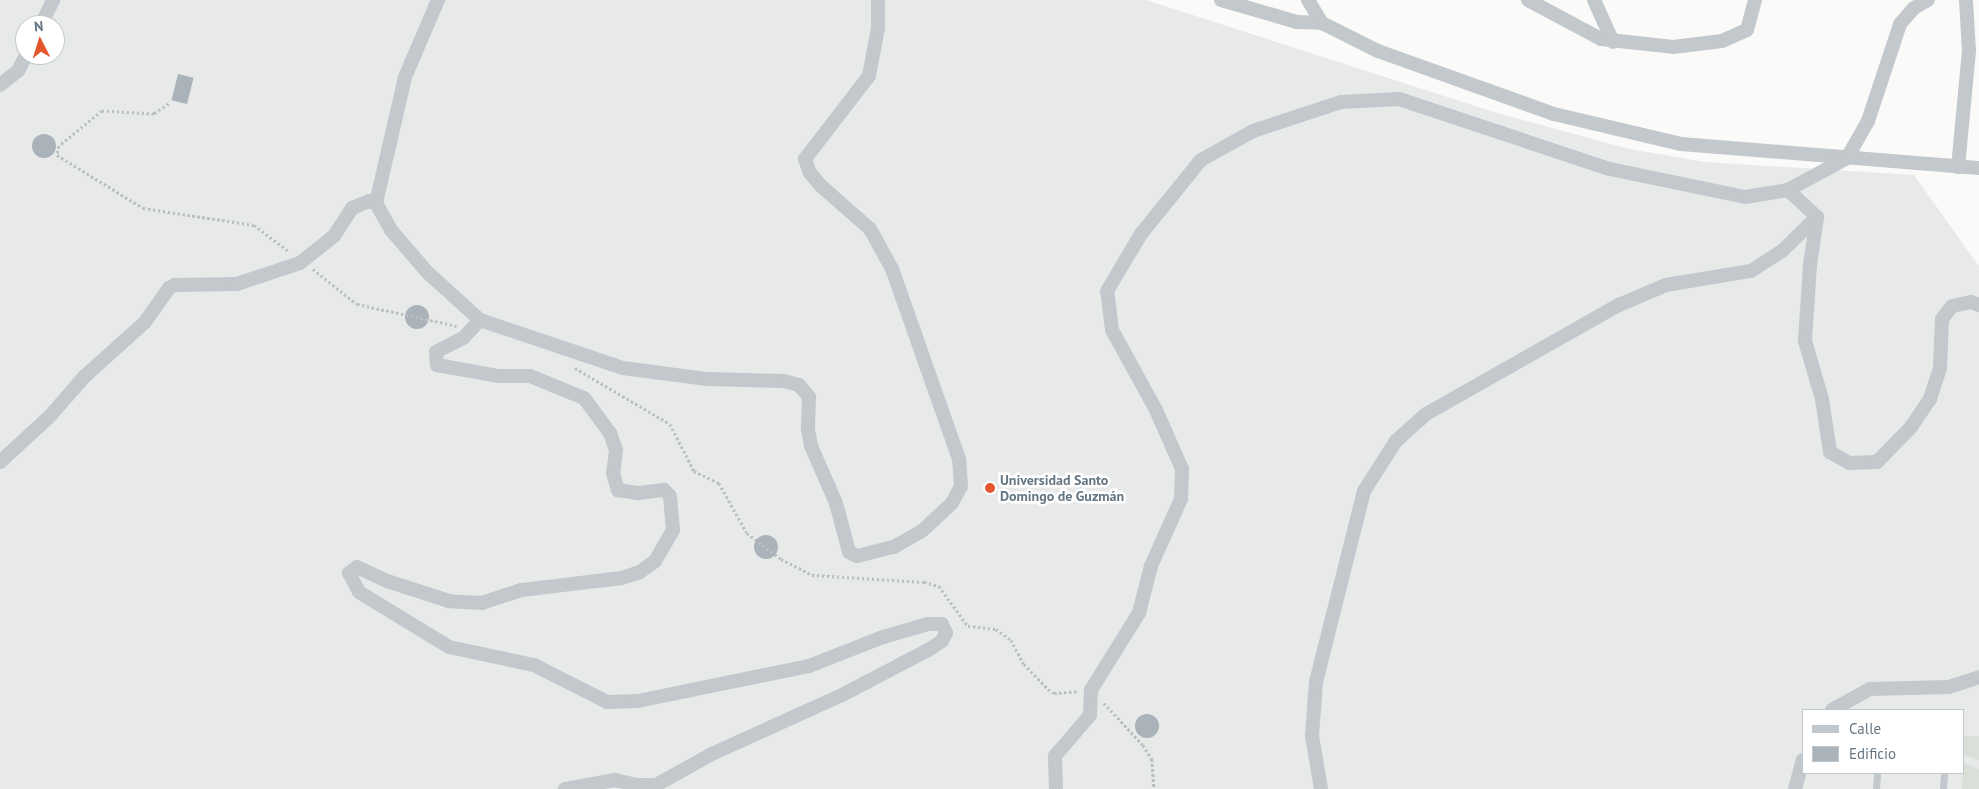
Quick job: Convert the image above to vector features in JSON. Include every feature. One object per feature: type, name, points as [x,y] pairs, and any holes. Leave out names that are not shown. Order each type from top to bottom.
[{"type":"street","points":[[46,15],[53,0]]},
{"type":"street","points":[[438,0],[405,77],[376,203],[391,230],[427,272],[480,320],[623,368],[707,379],[784,381],[799,385],[809,397],[808,430],[811,446],[836,503],[849,552],[857,556],[894,547],[922,531],[952,503],[961,486],[959,459],[892,269],[870,229],[821,186],[810,173],[805,159],[869,76],[878,28],[878,0]]},
{"type":"street","points":[[1221,0],[1297,22],[1322,24],[1378,51],[1554,114],[1681,144],[1979,168]]},
{"type":"street","points":[[1308,0],[1322,24]]},
{"type":"street","points":[[1528,0],[1601,39],[1613,42],[1673,47],[1722,41],[1746,30],[1755,0]]},
{"type":"street","points":[[1594,0],[1613,42]]},
{"type":"street","points":[[1056,789],[1055,756],[1090,715],[1090,690],[1140,614],[1151,566],[1181,499],[1182,469],[1156,410],[1112,330],[1108,291],[1142,234],[1201,160],[1252,131],[1341,102],[1399,99],[1618,171],[1744,198],[1788,190],[1847,158],[1868,120],[1900,24],[1914,8],[1928,0]]},
{"type":"street","points":[[1958,167],[1969,51],[1966,0]]},
{"type":"street","points":[[0,85],[18,71],[21,65]]},
{"type":"street","points":[[1788,190],[1817,217]]},
{"type":"street","points":[[0,462],[50,416],[84,377],[145,322],[169,288],[176,285],[237,284],[303,261],[334,236],[352,208],[369,201],[376,203]]},
{"type":"street","points":[[1817,217],[1810,265],[1805,341],[1822,399],[1830,452],[1849,463],[1877,462],[1911,427],[1930,399],[1940,368],[1942,320],[1952,306],[1971,302],[1979,304]]},
{"type":"street","points":[[1321,789],[1312,736],[1316,682],[1364,492],[1396,441],[1426,414],[1619,304],[1666,285],[1751,270],[1782,251],[1817,217]]},
{"type":"street","points":[[480,320],[470,330],[436,352],[437,365],[499,376],[530,376],[584,398],[610,433],[616,450],[613,473],[618,490],[638,493],[664,490],[670,496],[673,530],[655,561],[640,572],[622,578],[521,590],[482,603],[449,602],[387,581],[357,566],[349,573],[359,592],[449,647],[534,666],[607,702],[638,701],[809,666],[880,638],[928,624],[942,624],[946,633],[942,641],[928,650],[842,695],[710,755],[656,785],[637,785],[615,780],[565,789]]},
{"type":"street","points":[[1834,709],[1870,689],[1949,688],[1979,678]]},
{"type":"street","points":[[1795,789],[1802,764]]},
{"type":"lane","points":[[1876,789],[1877,774]]},
{"type":"lane","points":[[1943,789],[1944,774]]},
{"type":"path","points":[[169,104],[154,114],[102,111],[59,146],[57,155],[143,208],[254,225],[357,304],[401,315],[439,320],[470,330]]},
{"type":"path","points":[[574,367],[670,424],[694,471],[719,483],[747,533],[781,559],[812,576],[924,582],[940,586],[968,626],[996,629],[1011,640],[1024,664],[1048,689],[1054,693],[1090,690],[1143,745],[1152,759],[1154,789]]},
{"type":"shaded area","name":"Universidad Santo Domingo de Guzmán","points":[[0,0],[1146,0],[1494,112],[1629,149],[1705,162],[1914,175],[1979,266],[1979,789],[0,789]]},
{"type":"shaded area","points":[[1964,736],[1979,736],[1979,760],[1964,755]]},
{"type":"shaded area","points":[[1964,762],[1979,769],[1979,789],[1962,789]]},
{"type":"building","points":[[178,74],[194,78],[187,104],[171,100]]},
{"type":"building","points":[[44,134],[52,138],[56,146],[52,154],[44,158],[36,154],[32,146],[36,138]]},
{"type":"building","points":[[417,305],[425,309],[429,317],[425,325],[417,329],[409,325],[405,317],[409,309]]},
{"type":"building","points":[[766,535],[774,539],[778,547],[774,555],[766,559],[758,555],[754,547],[758,539]]},
{"type":"building","points":[[1147,714],[1155,718],[1159,726],[1155,734],[1147,738],[1139,734],[1135,726],[1139,718]]},
{"type":"place","name":"Universidad Santo Domingo de Guzmán","points":[[990,488]]}]
